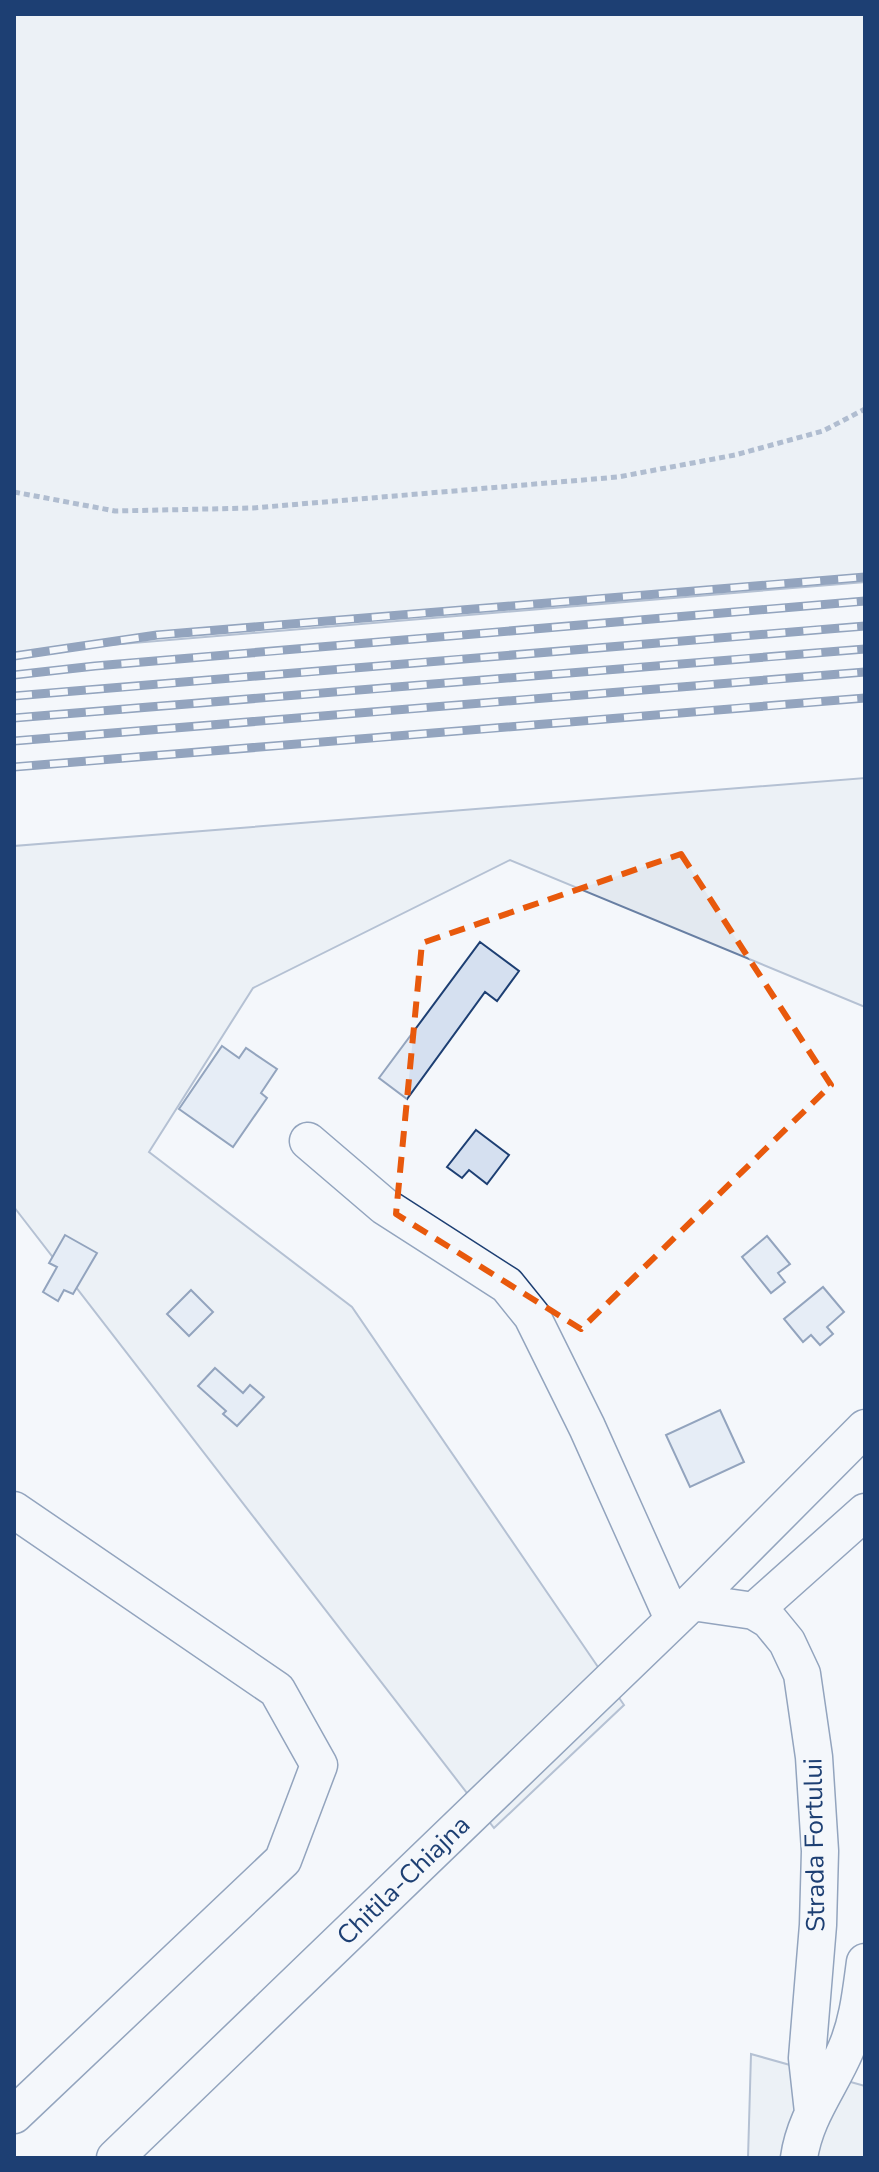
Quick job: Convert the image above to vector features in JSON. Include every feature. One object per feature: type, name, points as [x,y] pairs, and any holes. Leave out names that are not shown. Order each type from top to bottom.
[{"type":"street","points":[[308,1141],[384,1206],[507,1285],[532,1316],[682,1611],[754,1611],[865,1512]]},
{"type":"street","name":"Chitila-Chiajna","points":[[115,2158],[682,1611],[865,1428]]},
{"type":"street","points":[[14,1510],[277,1690],[319,1765],[283,1860],[14,2115]]},
{"type":"street","name":"Strada Fortului","points":[[754,1611],[769,1620],[787,1642],[802,1674],[814,1757],[820,1851],[818,1925],[807,2058],[813,2112],[802,2136],[799,2158]]},
{"type":"street","points":[[813,2112],[848,2044],[865,1962]]},
{"type":"path","points":[[14,492],[115,511],[238,509],[618,477],[735,455],[823,431],[865,409]]},
{"type":"highlighted area","points":[[681,854],[831,1085],[581,1329],[396,1214],[422,943]]},
{"type":"shaded area","points":[[14,14],[865,14],[865,582],[14,653]]},
{"type":"shaded area","points":[[865,778],[865,1007],[510,860],[253,988],[149,1152],[352,1307],[624,1705],[494,1828],[14,1207],[14,846]]},
{"type":"shaded area","points":[[751,2054],[865,2086],[865,2158],[748,2158]]},
{"type":"building","points":[[480,942],[519,971],[497,1001],[485,992],[407,1099],[379,1078]]},
{"type":"building","points":[[222,1046],[239,1058],[246,1048],[277,1069],[261,1093],[267,1098],[233,1147],[179,1109]]},
{"type":"building","points":[[476,1130],[509,1155],[487,1184],[469,1170],[462,1178],[447,1167]]},
{"type":"building","points":[[65,1235],[97,1253],[73,1294],[64,1290],[58,1301],[43,1292],[57,1267],[49,1263]]},
{"type":"building","points":[[767,1236],[790,1264],[778,1273],[785,1282],[771,1293],[742,1257]]},
{"type":"building","points":[[823,1287],[844,1312],[827,1327],[833,1334],[820,1345],[811,1335],[803,1342],[784,1319]]},
{"type":"building","points":[[191,1290],[213,1312],[189,1336],[167,1314]]},
{"type":"building","points":[[215,1368],[243,1393],[250,1385],[264,1397],[237,1426],[223,1414],[226,1411],[198,1386]]},
{"type":"building","points":[[720,1410],[744,1462],[690,1487],[666,1435]]},
{"type":"railway","points":[[14,656],[157,635],[865,577]]},
{"type":"railway","points":[[14,675],[865,601]]},
{"type":"railway","points":[[14,696],[865,626]]},
{"type":"railway","points":[[14,718],[865,649]]},
{"type":"railway","points":[[14,741],[865,672]]},
{"type":"railway","points":[[14,767],[865,698]]}]
